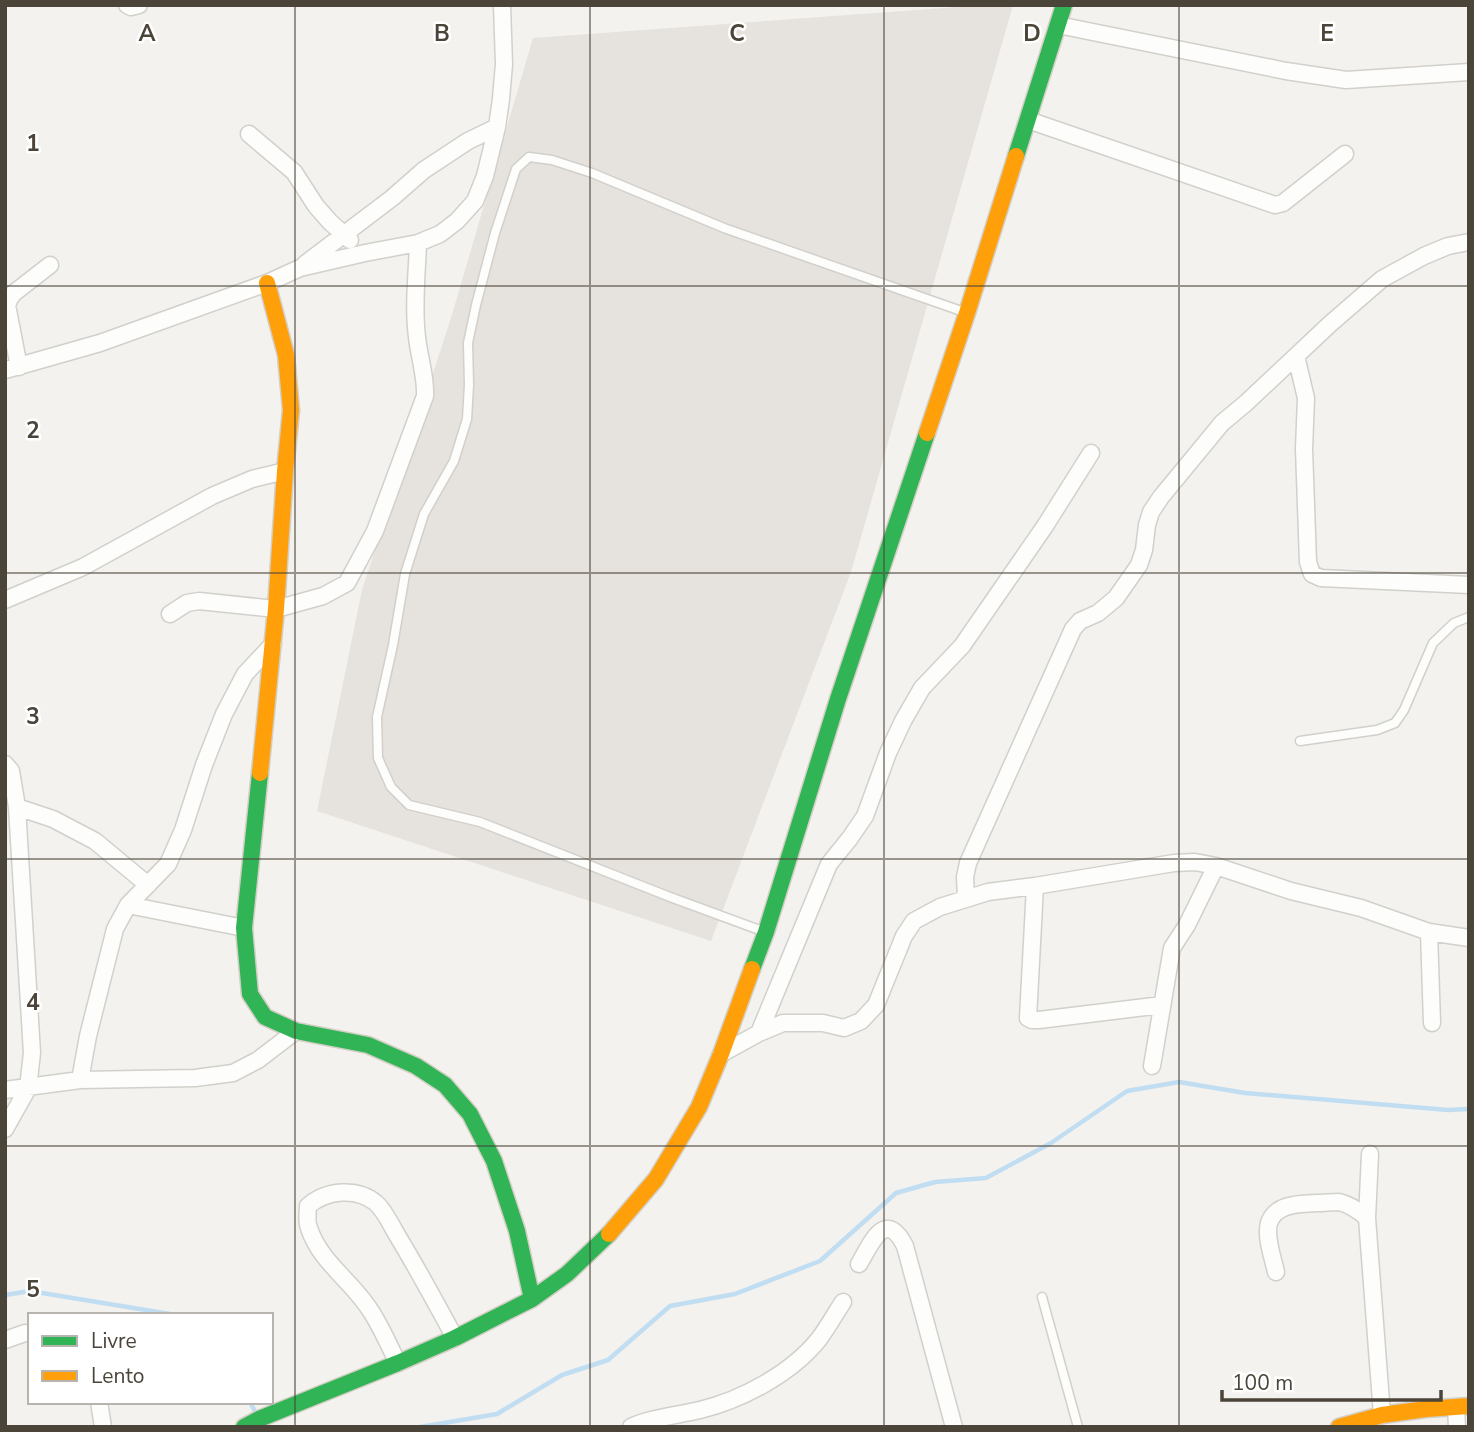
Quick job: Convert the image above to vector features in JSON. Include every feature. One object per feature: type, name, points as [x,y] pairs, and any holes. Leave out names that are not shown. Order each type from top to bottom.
[{"type":"street","points":[[127,5],[139,5]]},
{"type":"street","points":[[50,265],[14,293],[7,305],[12,368],[100,343],[267,283],[300,268],[418,243],[440,234],[457,221],[475,201],[485,176],[501,99],[502,5]]},
{"type":"street","points":[[244,1427],[455,1338],[532,1299],[567,1275],[608,1236],[656,1179],[699,1107],[766,932],[838,699],[967,313],[1064,5]]},
{"type":"street","points":[[1058,25],[1286,71],[1346,80],[1469,72]]},
{"type":"street","points":[[1028,120],[1275,205],[1283,203],[1345,154]]},
{"type":"street","points":[[300,268],[435,162],[497,127]]},
{"type":"street","points":[[249,134],[294,172],[330,222],[365,253]]},
{"type":"street","points":[[967,898],[965,877],[968,863],[1073,629],[1080,621],[1098,613],[1116,598],[1139,565],[1151,512],[1170,486],[1222,423],[1382,279],[1424,256],[1448,246],[1469,242]]},
{"type":"street","points":[[170,614],[187,603],[199,601],[276,609],[323,596],[347,583],[375,531],[425,396],[426,382],[415,314],[418,243]]},
{"type":"street","points":[[267,283],[286,355],[290,410],[273,644],[244,928],[250,994],[265,1017],[296,1031],[368,1045],[416,1066],[445,1085],[470,1114],[494,1160],[517,1231],[532,1299]]},
{"type":"street","points":[[1296,356],[1306,398],[1304,449],[1308,562],[1312,574],[1321,578],[1469,586]]},
{"type":"street","points":[[759,1033],[829,864],[864,816],[903,721],[922,688],[962,646],[1045,526],[1091,453]]},
{"type":"street","points":[[5,600],[83,567],[212,496],[252,479],[285,471]]},
{"type":"street","points":[[80,1080],[88,1035],[115,929],[128,905],[168,864],[183,830],[224,714],[244,674],[273,644]]},
{"type":"street","points":[[5,764],[12,771],[17,807],[32,1053],[28,1088],[5,1129]]},
{"type":"street","points":[[17,807],[53,818],[95,841],[148,885]]},
{"type":"street","points":[[721,1054],[783,1023],[823,1023],[844,1028],[861,1021],[876,1005],[904,936],[914,921],[940,907],[988,892],[1174,863],[1195,862],[1216,866],[1291,891],[1361,908],[1429,932],[1469,938]]},
{"type":"street","points":[[1152,1066],[1172,948],[1187,925],[1216,866]]},
{"type":"street","points":[[1035,886],[1028,1018],[1039,1020],[1162,1005]]},
{"type":"street","points":[[128,905],[244,928]]},
{"type":"street","points":[[1429,932],[1432,1023]]},
{"type":"street","points":[[5,1090],[80,1080],[195,1078],[233,1073],[258,1060],[296,1031]]},
{"type":"street","points":[[1370,1153],[1367,1217],[1382,1415]]},
{"type":"street","points":[[398,1363],[371,1311],[359,1294],[334,1270],[307,1226],[308,1206],[317,1198],[349,1191],[363,1195],[379,1206],[411,1257],[455,1338]]},
{"type":"street","points":[[1276,1272],[1268,1235],[1269,1222],[1285,1206],[1340,1202],[1367,1217]]},
{"type":"street","points":[[859,1264],[877,1233],[884,1229],[893,1230],[900,1238],[954,1427]]},
{"type":"street","points":[[631,1427],[715,1406],[775,1377],[819,1339],[843,1302]]},
{"type":"street","points":[[5,1340],[28,1333]]},
{"type":"street","points":[[99,1404],[103,1427]]},
{"type":"street","points":[[1347,1426],[1382,1415],[1462,1406],[1457,1427]]},
{"type":"lane","points":[[766,932],[480,822],[409,805],[391,787],[378,758],[377,717],[405,574],[424,514],[454,461],[467,419],[468,343],[495,233],[516,169],[529,157],[552,160],[592,173],[724,228],[967,313]]},
{"type":"lane","points":[[1300,741],[1377,730],[1395,723],[1404,710],[1433,643],[1454,623],[1469,617]]},
{"type":"lane","points":[[1042,1297],[1078,1427]]},
{"type":"shaded area","points":[[1013,5],[851,572],[711,941],[317,811],[362,590],[451,318],[533,38]]},
{"type":"waterway","points":[[420,1427],[497,1414],[562,1375],[608,1360],[670,1306],[735,1294],[820,1261],[896,1193],[935,1182],[986,1178],[1051,1143],[1127,1091],[1179,1082],[1245,1093],[1448,1110],[1469,1109]]},
{"type":"waterway","points":[[5,1295],[30,1291],[164,1313]]},
{"type":"waterway","points":[[251,1404],[257,1415]]},
{"type":"traffic: fast","points":[[1016,156],[1064,5]]},
{"type":"traffic: fast","points":[[752,969],[927,433]]},
{"type":"traffic: fast","points":[[260,773],[244,928],[250,994],[265,1017],[296,1031],[368,1045],[416,1066],[445,1085],[470,1114],[494,1161],[517,1231],[532,1299]]},
{"type":"traffic: fast","points":[[244,1427],[455,1338],[532,1299],[567,1274],[609,1234]]},
{"type":"traffic: slow","points":[[927,433],[1016,156]]},
{"type":"traffic: slow","points":[[260,773],[291,410],[286,355],[267,283]]},
{"type":"traffic: slow","points":[[609,1234],[656,1179],[699,1107],[752,969]]},
{"type":"traffic: slow","points":[[1339,1427],[1382,1415],[1469,1406]]}]
